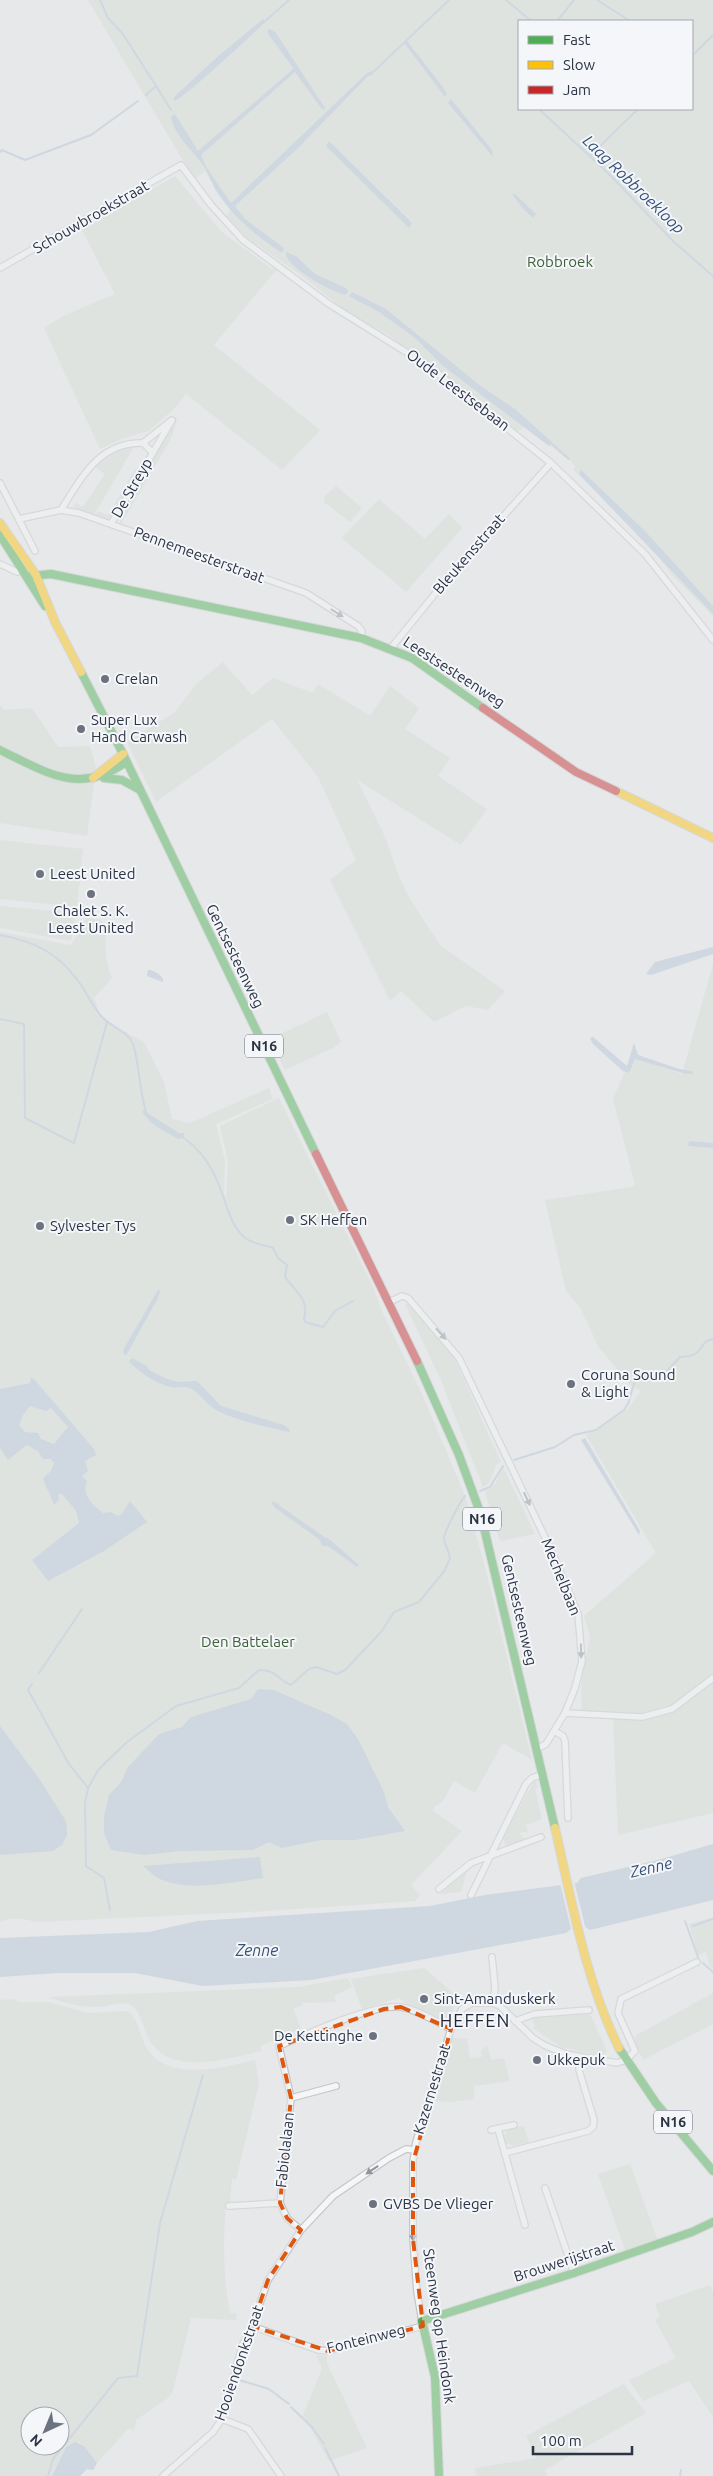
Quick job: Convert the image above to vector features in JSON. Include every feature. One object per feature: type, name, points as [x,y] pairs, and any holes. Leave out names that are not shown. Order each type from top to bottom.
[{"type":"main road","name":"Gentsesteenweg","points":[[0,523],[36,575],[56,622],[140,790],[323,1169],[390,1302],[445,1422],[481,1515],[578,1928],[598,1998],[626,2060]]},
{"type":"main road","name":"Gentsesteenweg","points":[[0,535],[56,622]]},
{"type":"main road","name":"Leestsesteenweg","points":[[28,577],[36,575],[61,576],[361,638],[391,648],[438,675],[576,772],[713,838]]},
{"type":"main road","points":[[0,750],[61,778],[79,781],[104,778],[122,780],[140,790]]},
{"type":"main road","points":[[104,778],[124,758]]},
{"type":"main road","points":[[92,779],[124,758]]},
{"type":"main road","name":"N16","points":[[626,2060],[655,2101],[713,2171]]},
{"type":"main road","name":"Brouwerijstraat","points":[[423,2323],[692,2232],[713,2222]]},
{"type":"main road","name":"Steenweg op Heindonk","points":[[423,2323],[435,2377],[439,2476]]},
{"type":"street","name":"Schouwbroekstraat","points":[[0,268],[181,165]]},
{"type":"street","name":"Oude Leestsebaan","points":[[181,165],[216,212],[243,240],[329,304],[430,367],[551,463],[645,554],[713,640]]},
{"type":"street","name":"De Streyp","points":[[111,524],[153,453],[172,420],[143,443],[153,453]]},
{"type":"street","points":[[61,510],[91,465],[126,443],[143,443]]},
{"type":"street","name":"Bleukensstraat","points":[[391,648],[459,565],[551,463]]},
{"type":"street","points":[[0,483],[35,551]]},
{"type":"street","name":"Pennemeesterstraat","points":[[19,519],[61,510],[79,513],[111,524],[306,593],[358,626],[362,631],[361,638]]},
{"type":"street","points":[[0,564],[17,572]]},
{"type":"street","name":"Mechelbaan","points":[[390,1302],[402,1296],[408,1298],[459,1358],[552,1552],[578,1614],[582,1661],[576,1688],[565,1713],[546,1744],[537,1749]]},
{"type":"street","points":[[565,1713],[642,1717],[672,1708],[713,1678]]},
{"type":"street","points":[[554,1731],[563,1736],[565,1741],[568,1818]]},
{"type":"street","points":[[471,1895],[526,1784],[529,1780],[543,1774]]},
{"type":"street","points":[[439,1889],[465,1867],[491,1854],[542,1837]]},
{"type":"street","points":[[492,1957],[496,1987],[493,2003],[500,2006],[544,2045],[580,2057],[616,2062],[626,2060],[635,2051],[618,2013],[621,1999],[697,1962]]},
{"type":"street","name":"Kazernestraat","points":[[415,2150],[451,2029],[462,2009],[472,2003],[493,2003]]},
{"type":"street","name":"Fabiolalaan","points":[[301,2230],[287,2218],[280,2203],[290,2098],[279,2046],[348,2019],[394,2007],[412,2011],[451,2029]]},
{"type":"street","points":[[515,2021],[535,2014],[589,2010]]},
{"type":"street","points":[[505,2153],[588,2131],[593,2127],[594,2120],[579,2070],[580,2057]]},
{"type":"street","name":"Fabiolalaan","points":[[290,2098],[336,2086]]},
{"type":"street","points":[[491,2130],[514,2125]]},
{"type":"street","points":[[498,2128],[524,2225]]},
{"type":"street","name":"Hooiendonkstraat","points":[[163,2476],[213,2432],[222,2419],[242,2346],[252,2326],[268,2280],[276,2264],[301,2230],[333,2196],[389,2158],[406,2149],[415,2150]]},
{"type":"street","name":"Steenweg op Heindonk","points":[[415,2150],[413,2239],[417,2292],[423,2323]]},
{"type":"street","points":[[545,2188],[574,2273]]},
{"type":"street","name":"Fabiolalaan","points":[[230,2206],[280,2203]]},
{"type":"street","name":"Fonteinweg","points":[[252,2326],[318,2350],[328,2351],[423,2323]]},
{"type":"street","points":[[222,2419],[248,2430],[281,2476]]},
{"type":"highlighted area","points":[[401,2007],[451,2029],[413,2162],[413,2239],[423,2326],[328,2351],[252,2326],[268,2280],[301,2230],[287,2218],[280,2203],[291,2098],[279,2046],[384,2009]]},
{"type":"green space","name":"Robbroek","points":[[88,0],[713,0],[713,616],[673,576],[649,545],[573,469],[575,467],[570,459],[568,460],[525,426],[517,432],[387,334],[346,311],[301,275],[247,238],[226,216],[230,210],[205,172],[195,178],[189,171]]},
{"type":"green space","points":[[175,176],[222,232],[272,269],[275,267],[277,269],[214,345],[320,430],[282,470],[186,394],[176,407],[149,431],[124,438],[100,449],[44,328],[61,317],[115,294],[82,230]]},
{"type":"green space","points":[[179,414],[171,439],[121,524],[119,518]]},
{"type":"green space","points":[[135,445],[94,515],[73,507],[76,503],[83,507],[105,474],[94,466],[113,452]]},
{"type":"green space","points":[[136,468],[139,471],[112,517],[106,520],[96,516],[98,511],[108,515]]},
{"type":"green space","points":[[336,486],[362,508],[350,522],[324,502],[324,497]]},
{"type":"green space","points":[[379,499],[425,539],[449,514],[462,528],[406,592],[342,538]]},
{"type":"green space","points":[[223,662],[252,695],[273,678],[313,693],[318,684],[370,716],[390,686],[419,708],[405,729],[450,758],[438,776],[487,809],[461,845],[357,780],[386,839],[399,877],[410,899],[440,945],[505,991],[488,1010],[466,1006],[434,1022],[401,991],[390,1001],[330,880],[356,860],[318,777],[272,719],[156,802],[127,742],[175,712],[196,684]]},
{"type":"green space","points":[[0,705],[4,710],[32,708],[58,747],[90,746],[96,767],[87,836],[0,823]]},
{"type":"green space","name":"Leest United","points":[[0,840],[83,849],[77,907],[0,899]]},
{"type":"green space","points":[[0,906],[76,913],[71,941],[0,928]]},
{"type":"green space","name":"Den Battelaer","points":[[86,918],[100,920],[107,925],[106,952],[112,978],[94,998],[100,1014],[116,1027],[144,1042],[164,1082],[172,1119],[190,1123],[269,1088],[273,1099],[216,1124],[225,1161],[224,1193],[226,1198],[228,1162],[220,1126],[279,1098],[372,1285],[382,1311],[422,1394],[466,1498],[486,1571],[532,1760],[503,1743],[475,1793],[454,1781],[443,1801],[435,1806],[433,1811],[462,1831],[411,1885],[420,1895],[415,1901],[267,1911],[39,1922],[15,1918],[0,1922],[0,932],[71,945]]},
{"type":"green space","points":[[713,964],[713,1813],[618,1835],[613,1718],[610,1713],[582,1711],[581,1682],[590,1637],[584,1616],[656,1553],[586,1435],[627,1410],[641,1391],[630,1385],[598,1346],[581,1309],[566,1291],[545,1200],[632,1187],[635,1184],[613,1099],[632,1056],[682,1074]]},
{"type":"green space","points":[[327,1012],[341,1042],[333,1048],[285,1070],[270,1039]]},
{"type":"green space","points":[[405,1304],[409,1304],[435,1332],[454,1358],[501,1462],[496,1465],[490,1480],[483,1487],[440,1378]]},
{"type":"green space","points":[[503,1467],[535,1534],[500,1541],[485,1492],[495,1484]]},
{"type":"green space","points":[[536,1781],[538,1788],[535,1789],[542,1819],[526,1825],[528,1832],[519,1833],[526,1841],[506,1847],[503,1838],[533,1783]]},
{"type":"green space","points":[[468,1868],[461,1892],[440,1894]]},
{"type":"green space","points":[[713,1917],[713,1969],[710,1966],[706,1952],[698,1956],[689,1924]]},
{"type":"green space","points":[[424,1968],[459,1998],[446,2023],[411,2008],[399,1998],[362,2009],[351,1979]]},
{"type":"green space","points":[[348,1978],[352,1987],[334,1996],[336,2002],[303,2003],[302,2006],[293,2008],[301,2029],[261,2046],[261,2051],[211,2061],[178,2061],[164,2055],[153,2044],[139,2014],[128,2004],[88,2007],[49,1997],[298,1987]]},
{"type":"green space","points":[[713,1993],[713,2024],[643,2060],[636,2046],[635,2036]]},
{"type":"green space","points":[[13,1999],[19,2002],[48,2002],[89,2013],[127,2011],[134,2018],[145,2045],[154,2057],[180,2069],[211,2069],[255,2060],[259,2083],[236,2180],[232,2178],[230,2203],[226,2203],[224,2244],[226,2285],[230,2313],[237,2314],[236,2320],[191,2318],[173,2391],[167,2399],[136,2420],[134,2430],[128,2429],[97,2463],[79,2442],[70,2445],[70,2406],[20,2406],[20,2456],[62,2456],[52,2476],[0,2476],[0,2000]]},
{"type":"green space","points":[[590,2014],[607,2051],[602,2056],[561,2047],[533,2028],[535,2025],[532,2021],[536,2018]]},
{"type":"green space","points":[[451,2038],[467,2039],[470,2058],[482,2057],[481,2051],[487,2046],[491,2060],[504,2058],[510,2081],[474,2086],[474,2099],[451,2102],[435,2101]]},
{"type":"green space","points":[[524,2126],[529,2142],[514,2146],[506,2143],[504,2136],[508,2129]]},
{"type":"green space","points":[[630,2164],[658,2241],[626,2253],[598,2174]]},
{"type":"green space","points":[[710,2285],[713,2292],[713,2417],[689,2381],[643,2401],[629,2380],[676,2358],[655,2320],[660,2317],[655,2304]]},
{"type":"green space","points":[[316,2355],[327,2356],[327,2363],[367,2448],[329,2461],[303,2415],[322,2369]]},
{"type":"green space","points":[[624,2384],[646,2413],[545,2470],[547,2476],[476,2476],[475,2468],[537,2458],[526,2436]]},
{"type":"water","points":[[263,19],[265,22],[234,51],[191,89],[174,101],[174,97],[216,58]]},
{"type":"water","points":[[270,29],[276,33],[325,110],[321,108],[295,72],[201,155],[206,167],[231,203],[367,73],[373,71],[296,150],[235,206],[245,219],[284,248],[282,253],[254,232],[229,208],[215,189],[203,165],[180,137],[171,117],[174,114],[177,117],[198,151],[292,70],[293,68],[269,35],[267,31]]},
{"type":"water","points":[[407,41],[442,86],[447,94],[445,97],[405,44]]},
{"type":"water","points":[[451,99],[492,150],[493,157],[448,103]]},
{"type":"water","points":[[329,141],[412,223],[409,228],[326,146]]},
{"type":"water","points":[[512,194],[515,194],[536,214],[533,218],[524,210]]},
{"type":"water","points":[[286,252],[296,256],[315,274],[346,288],[348,291],[346,295],[321,284],[300,271],[287,258]]},
{"type":"water","points":[[352,292],[386,309],[482,387],[515,409],[552,442],[549,446],[443,366],[414,337],[379,312],[349,296]]},
{"type":"water","points":[[581,470],[645,531],[713,606],[713,614],[579,474]]},
{"type":"water","points":[[713,947],[713,954],[651,975],[646,974],[655,962]]},
{"type":"water","points":[[148,970],[158,974],[163,982],[147,976]]},
{"type":"water","points":[[593,1037],[627,1066],[634,1043],[638,1055],[679,1069],[692,1071],[693,1074],[686,1074],[635,1059],[629,1073],[623,1071],[593,1044],[590,1038]]},
{"type":"water","points":[[141,1109],[179,1133],[184,1133],[184,1137],[178,1139],[157,1127]]},
{"type":"water","points":[[689,1141],[713,1143],[713,1148],[688,1146]]},
{"type":"water","points":[[158,1290],[160,1291],[158,1298],[127,1354],[124,1355],[123,1350]]},
{"type":"water","points":[[132,1358],[147,1366],[149,1370],[167,1379],[178,1382],[197,1381],[221,1406],[284,1425],[290,1430],[289,1432],[240,1420],[221,1412],[210,1406],[197,1392],[190,1388],[171,1387],[160,1384],[150,1378],[131,1364],[129,1361]]},
{"type":"water","points":[[31,1378],[34,1379],[94,1449],[96,1455],[85,1461],[88,1471],[82,1476],[87,1481],[86,1491],[92,1503],[103,1513],[111,1512],[117,1516],[122,1514],[130,1501],[147,1522],[104,1551],[48,1581],[32,1560],[79,1523],[76,1511],[62,1494],[58,1494],[59,1500],[54,1505],[43,1478],[51,1471],[54,1463],[51,1459],[43,1459],[38,1451],[27,1445],[8,1460],[0,1448],[0,1389],[30,1383]],"holes":[[[30,1406],[46,1411],[51,1408],[68,1427],[54,1444],[41,1439],[38,1433],[25,1432],[19,1425],[23,1415]]]},
{"type":"water","points":[[585,1438],[640,1531],[639,1535],[581,1440]]},
{"type":"water","points":[[273,1501],[328,1538],[359,1565],[357,1567],[328,1546],[322,1546],[320,1540],[274,1507]]},
{"type":"water","points":[[258,1689],[274,1690],[347,1724],[358,1739],[384,1792],[388,1807],[405,1831],[355,1840],[321,1840],[282,1848],[269,1842],[253,1850],[180,1851],[144,1855],[111,1850],[104,1833],[104,1817],[109,1795],[121,1782],[128,1767],[159,1734],[182,1727],[191,1717],[251,1699]]},
{"type":"water","points":[[0,1726],[38,1777],[66,1821],[67,1835],[62,1845],[53,1851],[0,1855]]},
{"type":"water","name":"Zenne","points":[[713,1844],[713,1900],[590,1930],[584,1926],[571,1929],[566,1933],[311,1980],[203,1986],[135,1973],[58,1973],[0,1977],[0,1938],[149,1932],[197,1921],[430,1906],[485,1895],[577,1883],[581,1878],[658,1860]]},
{"type":"water","points":[[260,1857],[263,1878],[224,1884],[182,1885],[158,1878],[143,1866]]},
{"type":"water","points":[[75,2442],[84,2446],[97,2463],[93,2470],[87,2469],[80,2476],[52,2476],[62,2456],[70,2456],[70,2445]]},
{"type":"pier","points":[[574,1881],[585,1926],[571,1929],[560,1883]]},
{"type":"waterway","points":[[100,0],[108,18],[123,34],[156,86],[146,95]]},
{"type":"waterway","points":[[263,23],[289,0]]},
{"type":"waterway","points":[[370,75],[449,0]]},
{"type":"waterway","name":"Laag Robbroekloop","points":[[506,0],[530,20]]},
{"type":"waterway","points":[[558,20],[574,0]]},
{"type":"waterway","points":[[597,0],[628,20]]},
{"type":"waterway","points":[[693,55],[713,35]]},
{"type":"waterway","points":[[156,86],[171,110]]},
{"type":"waterway","points":[[0,152],[2,150],[25,160],[91,135],[138,101]]},
{"type":"waterway","name":"Laag Robbroekloop","points":[[540,110],[610,175],[674,242],[713,276]]},
{"type":"waterway","points":[[590,156],[637,110]]},
{"type":"waterway","name":"Laag Robbroekloop","points":[[550,442],[569,459]]},
{"type":"waterway","points":[[0,935],[25,941],[56,957],[73,974],[102,1017],[131,1040],[137,1061],[146,1112]]},
{"type":"waterway","points":[[0,1019],[24,1024],[25,1118],[74,1143],[107,1022]]},
{"type":"waterway","points":[[182,1137],[196,1148],[207,1162],[216,1178],[231,1218],[240,1233],[251,1242],[273,1248],[278,1258],[287,1265],[285,1277],[303,1301],[305,1306],[305,1322],[323,1327],[335,1311],[353,1301]]},
{"type":"waterway","points":[[514,1460],[555,1447],[574,1435],[596,1430],[624,1410],[628,1404],[636,1377],[641,1373],[666,1372],[680,1357],[695,1354],[705,1343],[713,1339]]},
{"type":"waterway","points":[[480,1491],[490,1487],[503,1466]]},
{"type":"waterway","points":[[110,1910],[104,1878],[86,1866],[85,1803],[88,1788],[99,1769],[127,1742],[176,1706],[239,1688],[259,1670],[274,1673],[291,1685],[309,1669],[316,1667],[337,1674],[345,1670],[381,1632],[394,1612],[419,1602],[445,1570],[450,1558],[444,1536],[465,1496]]},
{"type":"waterway","points":[[39,1673],[82,1609]]},
{"type":"waterway","points":[[32,1684],[28,1690],[69,1764],[88,1788]]},
{"type":"waterway","points":[[693,1926],[713,1919]]},
{"type":"waterway","points":[[685,1921],[698,1957]]},
{"type":"waterway","points":[[703,1963],[713,1972]]},
{"type":"waterway","points":[[48,2476],[53,2459],[118,2378],[137,2376],[160,2223],[203,2075]]},
{"type":"waterway","points":[[239,2380],[269,2389],[289,2404]]},
{"type":"waterway","points":[[291,2407],[312,2427],[324,2444]]},
{"type":"waterway","points":[[325,2448],[339,2476]]},
{"type":"waterway","points":[[680,2476],[681,2470]]},
{"type":"traffic: fast","points":[[0,535],[45,606]]},
{"type":"traffic: fast","points":[[31,576],[51,574],[361,638],[412,658],[483,708]]},
{"type":"traffic: fast","points":[[81,672],[123,754],[316,1154]]},
{"type":"traffic: fast","points":[[0,750],[48,772],[78,779],[93,778],[109,772],[126,762]]},
{"type":"traffic: fast","points":[[104,778],[122,780],[140,790]]},
{"type":"traffic: fast","points":[[417,1361],[459,1455],[481,1515],[555,1828]]},
{"type":"traffic: fast","points":[[619,2048],[656,2103],[713,2171]]},
{"type":"traffic: fast","points":[[439,2476],[435,2377],[422,2321],[574,2273],[692,2232],[713,2222]]},
{"type":"traffic: slow","points":[[0,523],[36,575],[55,622],[81,672]]},
{"type":"traffic: slow","points":[[93,778],[123,754]]},
{"type":"traffic: slow","points":[[616,791],[713,838]]},
{"type":"traffic: slow","points":[[555,1828],[588,1968],[607,2022],[619,2048]]},
{"type":"traffic: jam","points":[[483,708],[576,772],[616,791]]},
{"type":"traffic: jam","points":[[316,1154],[417,1361]]},
{"type":"place","name":"Crelan","points":[[105,679]]},
{"type":"place","name":"Super Lux Hand Carwash","points":[[81,729]]},
{"type":"place","name":"Leest United","points":[[40,874]]},
{"type":"place","name":"Chalet S. K. Leest United","points":[[91,894]]},
{"type":"place","name":"SK Heffen","points":[[290,1220]]},
{"type":"place","name":"Sylvester Tys","points":[[40,1226]]},
{"type":"place","name":"Coruna Sound & Light","points":[[571,1384]]},
{"type":"place","name":"Sint-Amanduskerk","points":[[424,1999]]},
{"type":"place","name":"De Kettinghe","points":[[373,2036]]},
{"type":"place","name":"Ukkepuk","points":[[537,2060]]},
{"type":"place","name":"GVBS De Vlieger","points":[[373,2204]]},
{"type":"district","name":"HEFFEN","points":[[475,2021]]}]
